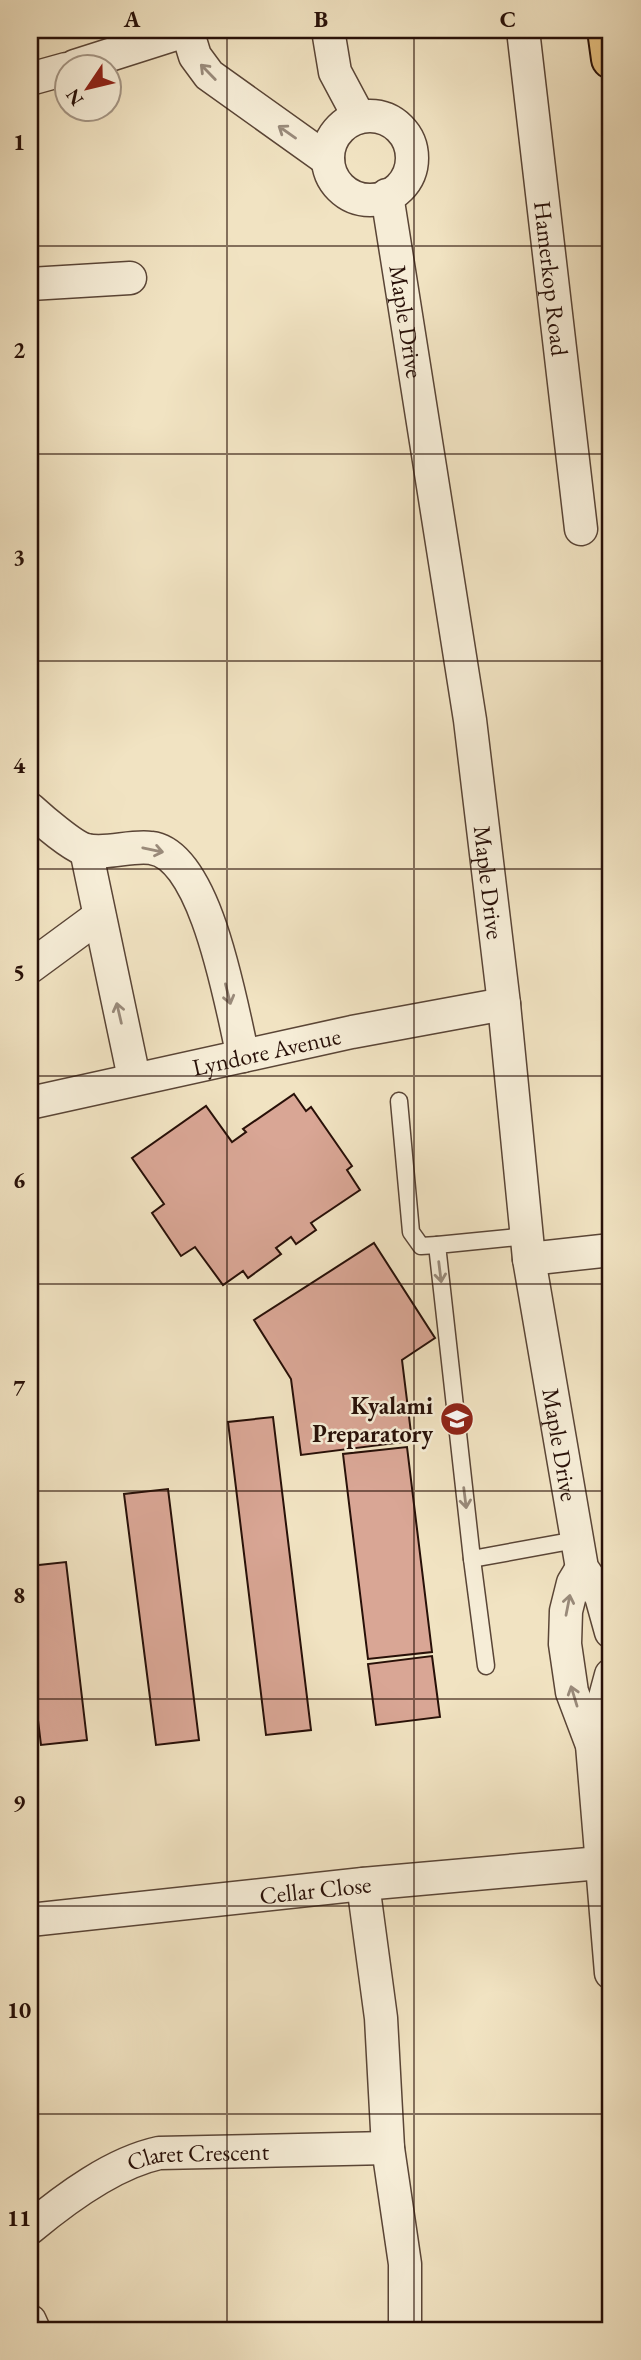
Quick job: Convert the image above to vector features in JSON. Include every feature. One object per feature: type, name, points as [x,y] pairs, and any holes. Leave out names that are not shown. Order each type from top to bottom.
[{"type":"main road","points":[[607,30],[611,59]]},
{"type":"street","points":[[119,52],[188,30],[195,57],[209,75],[328,160]]},
{"type":"street","points":[[328,30],[335,72],[359,117]]},
{"type":"street","name":"Hamerkop Road","points":[[523,30],[580,529]]},
{"type":"street","points":[[30,79],[52,73]]},
{"type":"street","points":[[359,117],[385,118],[405,136],[410,148],[408,174],[402,185],[387,195],[364,199],[350,195],[331,174],[328,160],[336,133],[359,117]]},
{"type":"street","name":"Maple Drive","points":[[387,195],[470,719],[504,1004],[528,1247],[579,1554],[601,1596],[611,1633]]},
{"type":"street","points":[[30,284],[130,278]]},
{"type":"street","points":[[30,809],[86,850],[159,849],[193,881],[212,931],[243,1056]]},
{"type":"street","points":[[86,850],[134,1078]]},
{"type":"street","points":[[30,967],[99,917]]},
{"type":"street","name":"Lyndore Avenue","points":[[30,1103],[352,1032],[504,1004]]},
{"type":"street","points":[[528,1247],[611,1250]]},
{"type":"street","points":[[579,1554],[566,1611],[565,1644],[572,1692],[593,1745]]},
{"type":"street","points":[[611,1675],[593,1745],[600,1863],[611,1973]]},
{"type":"street","name":"Cellar Close","points":[[30,1920],[363,1884],[600,1863]]},
{"type":"street","points":[[363,1884],[381,2018],[388,2148],[405,2264],[405,2330]]},
{"type":"street","name":"Claret Crescent","points":[[30,2228],[120,2166],[159,2153],[388,2148]]},
{"type":"street","points":[[30,2321],[34,2330]]},
{"type":"lane","points":[[399,1101],[411,1232],[421,1246],[528,1247]]},
{"type":"lane","points":[[436,1245],[486,1666]]},
{"type":"lane","points":[[472,1559],[579,1554]]},
{"type":"building","points":[[294,1094],[306,1111],[311,1107],[352,1166],[347,1170],[360,1190],[311,1223],[316,1230],[296,1244],[291,1237],[276,1248],[281,1254],[248,1278],[243,1271],[223,1285],[195,1247],[181,1256],[152,1213],[164,1204],[132,1158],[206,1106],[232,1142],[246,1132],[243,1129]]},
{"type":"building","points":[[374,1243],[435,1338],[402,1360],[412,1441],[301,1455],[291,1379],[254,1320]]},
{"type":"building","points":[[273,1417],[311,1730],[266,1735],[228,1422]]},
{"type":"building","points":[[407,1447],[432,1652],[368,1659],[343,1454]]},
{"type":"building","points":[[168,1489],[199,1740],[156,1745],[124,1494]]},
{"type":"building","points":[[66,1562],[87,1740],[41,1745],[30,1654],[30,1566]]},
{"type":"building","points":[[432,1656],[440,1717],[376,1725],[368,1664]]},
{"type":"place","name":"Kyalami Preparatory","points":[[457,1419]]}]
